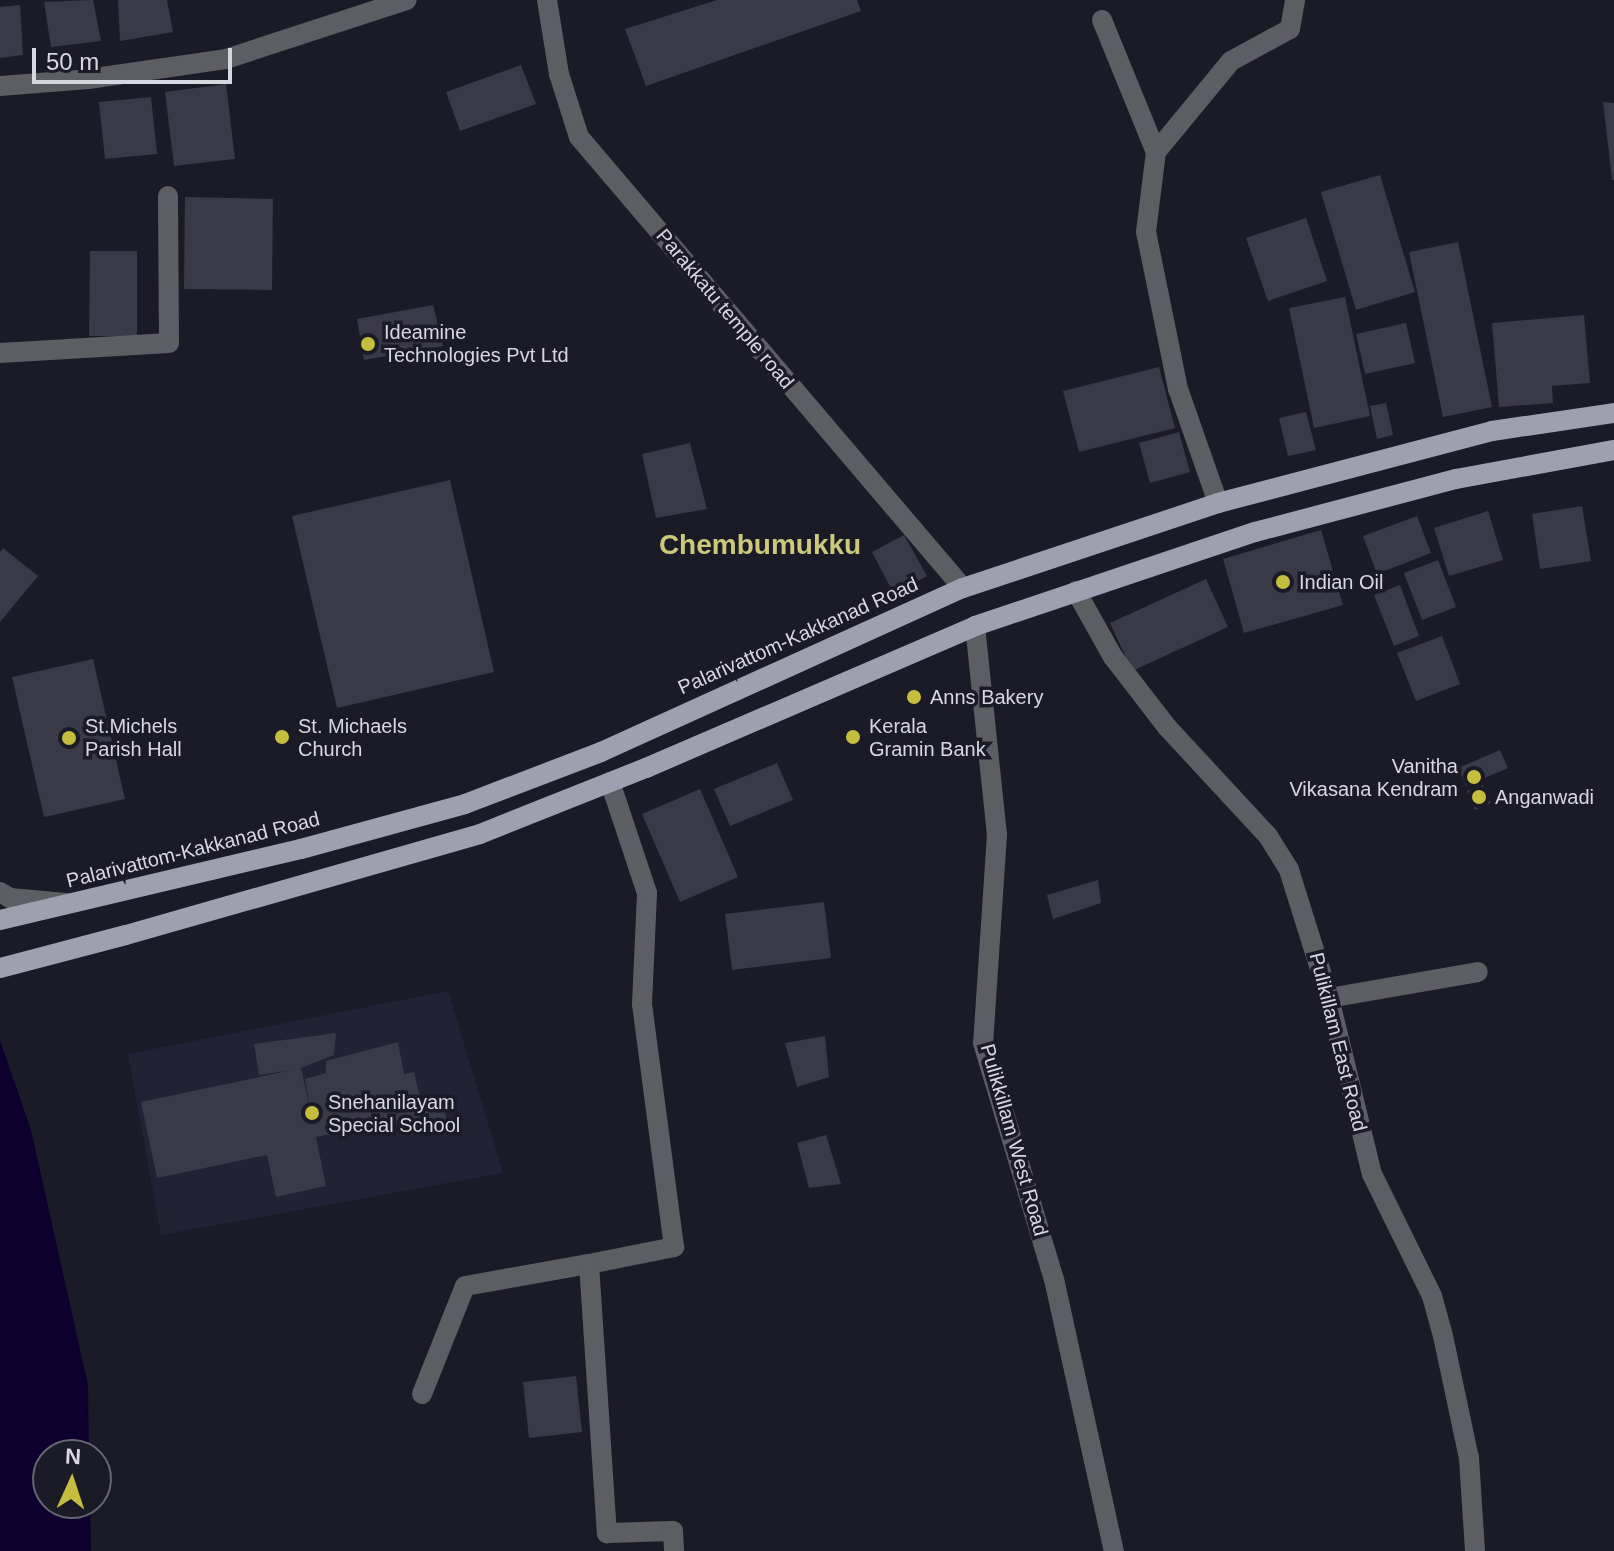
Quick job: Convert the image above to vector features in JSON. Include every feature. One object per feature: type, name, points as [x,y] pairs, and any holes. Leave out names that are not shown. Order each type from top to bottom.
[{"type":"main road","name":"Palarivattom-Kakkanad Road","points":[[3,920],[79,904],[465,804],[601,752],[963,588],[1218,503],[1492,431],[1614,413]]},
{"type":"main road","points":[[0,968],[480,834],[610,782],[975,626],[1284,524],[1456,479],[1614,450]]},
{"type":"main road","points":[[1272,489],[1284,524]]},
{"type":"street","points":[[0,86],[88,79],[226,59],[407,0]]},
{"type":"street","name":"Parakkatu temple road","points":[[547,0],[559,74],[579,137],[963,588]]},
{"type":"street","points":[[1156,152],[1231,61],[1290,29],[1295,0]]},
{"type":"street","points":[[1102,20],[1156,152],[1146,232],[1178,389],[1218,503]]},
{"type":"street","points":[[0,353],[169,343],[168,196]]},
{"type":"street","name":"Pulikillam East Road","points":[[1076,591],[1113,657],[1167,727],[1221,781],[1281,854],[1304,914],[1329,998],[1372,1174],[1432,1296],[1469,1458],[1475,1551]]},
{"type":"street","name":"Pulikkillam West Road","points":[[975,626],[997,834],[983,1043],[1054,1279],[1114,1551]]},
{"type":"street","points":[[422,1394],[465,1286],[674,1247],[642,1004],[647,893],[610,782]]},
{"type":"street","points":[[0,892],[10,898],[79,904]]},
{"type":"street","points":[[1329,998],[1478,972]]},
{"type":"street","points":[[589,1264],[607,1533],[673,1531],[674,1551]]},
{"type":"shaded area","name":"Snehanilayam Special School","points":[[448,991],[503,1173],[161,1235],[128,1054]]},
{"type":"shaded area","points":[[0,1040],[31,1130],[88,1385],[89,1439],[32,1439],[32,1519],[90,1519],[91,1551],[0,1551]]},
{"type":"building","points":[[93,0],[101,41],[51,47],[44,2]]},
{"type":"building","points":[[118,0],[167,0],[173,32],[120,41]]},
{"type":"building","points":[[717,0],[857,0],[861,11],[646,86],[625,29]]},
{"type":"building","points":[[20,5],[23,55],[0,58],[0,7]]},
{"type":"building","points":[[521,65],[536,104],[460,131],[446,92]]},
{"type":"building","points":[[226,84],[235,159],[174,166],[165,92]]},
{"type":"building","points":[[151,97],[157,154],[105,159],[99,102]]},
{"type":"building","points":[[1603,102],[1614,103],[1614,180],[1612,180]]},
{"type":"building","points":[[1380,175],[1415,292],[1356,310],[1321,192]]},
{"type":"building","points":[[185,197],[273,199],[272,290],[184,289]]},
{"type":"building","points":[[1306,218],[1327,281],[1268,301],[1246,238]]},
{"type":"building","points":[[1458,242],[1492,407],[1443,417],[1409,252]]},
{"type":"building","points":[[90,251],[137,251],[137,336],[89,336]]},
{"type":"building","points":[[1345,297],[1370,416],[1314,428],[1289,308]]},
{"type":"building","points":[[433,305],[443,346],[364,360],[357,319]]},
{"type":"building","points":[[1584,315],[1590,383],[1552,386],[1553,403],[1499,407],[1492,323]]},
{"type":"building","points":[[1406,323],[1415,363],[1365,374],[1356,334]]},
{"type":"building","points":[[1159,367],[1175,428],[1079,452],[1063,391]]},
{"type":"building","points":[[1386,403],[1393,435],[1377,439],[1370,406]]},
{"type":"building","points":[[1306,412],[1316,450],[1288,456],[1279,418]]},
{"type":"building","points":[[1179,432],[1190,472],[1150,483],[1139,443]]},
{"type":"building","points":[[690,443],[707,509],[656,518],[642,454]]},
{"type":"building","points":[[450,480],[494,672],[337,708],[292,516]]},
{"type":"building","points":[[1582,506],[1591,561],[1540,569],[1532,514]]},
{"type":"building","points":[[1488,511],[1503,560],[1449,576],[1434,528]]},
{"type":"building","points":[[1417,516],[1431,553],[1377,574],[1363,536]]},
{"type":"building","name":"Indian Oil","points":[[1321,530],[1343,605],[1244,633],[1223,559]]},
{"type":"building","points":[[904,535],[927,576],[894,594],[872,552]]},
{"type":"building","points":[[3,548],[38,576],[0,622],[0,552]]},
{"type":"building","points":[[1438,560],[1456,607],[1422,620],[1404,573]]},
{"type":"building","points":[[1206,579],[1228,627],[1132,671],[1110,623]]},
{"type":"building","points":[[1400,585],[1419,636],[1394,646],[1374,595]]},
{"type":"building","points":[[1442,636],[1460,684],[1416,701],[1397,653]]},
{"type":"building","name":"St.Michels Parish Hall","points":[[93,659],[125,799],[44,817],[12,677]]},
{"type":"building","name":"Vanitha Vikasana Kendram","points":[[1500,750],[1508,768],[1466,786],[1458,768]]},
{"type":"building","points":[[777,763],[793,800],[730,826],[714,789]]},
{"type":"building","name":"Anganwadi","points":[[1483,785],[1491,803],[1475,810],[1467,791]]},
{"type":"building","points":[[700,789],[738,877],[680,902],[642,814]]},
{"type":"building","points":[[1098,880],[1101,903],[1053,919],[1047,895]]},
{"type":"building","points":[[824,902],[831,958],[732,970],[725,914]]},
{"type":"building","points":[[336,1033],[334,1055],[301,1068],[311,1112],[305,1079],[326,1073],[326,1061],[398,1042],[404,1074],[414,1072],[421,1102],[442,1098],[448,1127],[409,1135],[405,1119],[316,1137],[326,1186],[276,1197],[267,1155],[157,1178],[141,1102],[292,1070],[259,1075],[254,1044]]},
{"type":"building","points":[[825,1036],[829,1077],[797,1087],[785,1043]]},
{"type":"building","points":[[826,1135],[841,1184],[809,1188],[797,1143]]},
{"type":"building","points":[[576,1376],[582,1432],[529,1438],[523,1382]]},
{"type":"place","name":"Ideamine Technologies Pvt Ltd","points":[[368,344]]},
{"type":"place","name":"Indian Oil","points":[[1283,582]]},
{"type":"place","name":"Anns Bakery","points":[[914,697]]},
{"type":"place","name":"St. Michaels Church","points":[[282,737]]},
{"type":"place","name":"Kerala Gramin Bank","points":[[853,737]]},
{"type":"place","name":"St.Michels Parish Hall","points":[[69,738]]},
{"type":"place","name":"Vanitha Vikasana Kendram","points":[[1474,777]]},
{"type":"place","name":"Anganwadi","points":[[1479,797]]},
{"type":"place","name":"Snehanilayam Special School","points":[[312,1113]]},
{"type":"district","name":"Chembumukku","points":[[760,545]]}]
